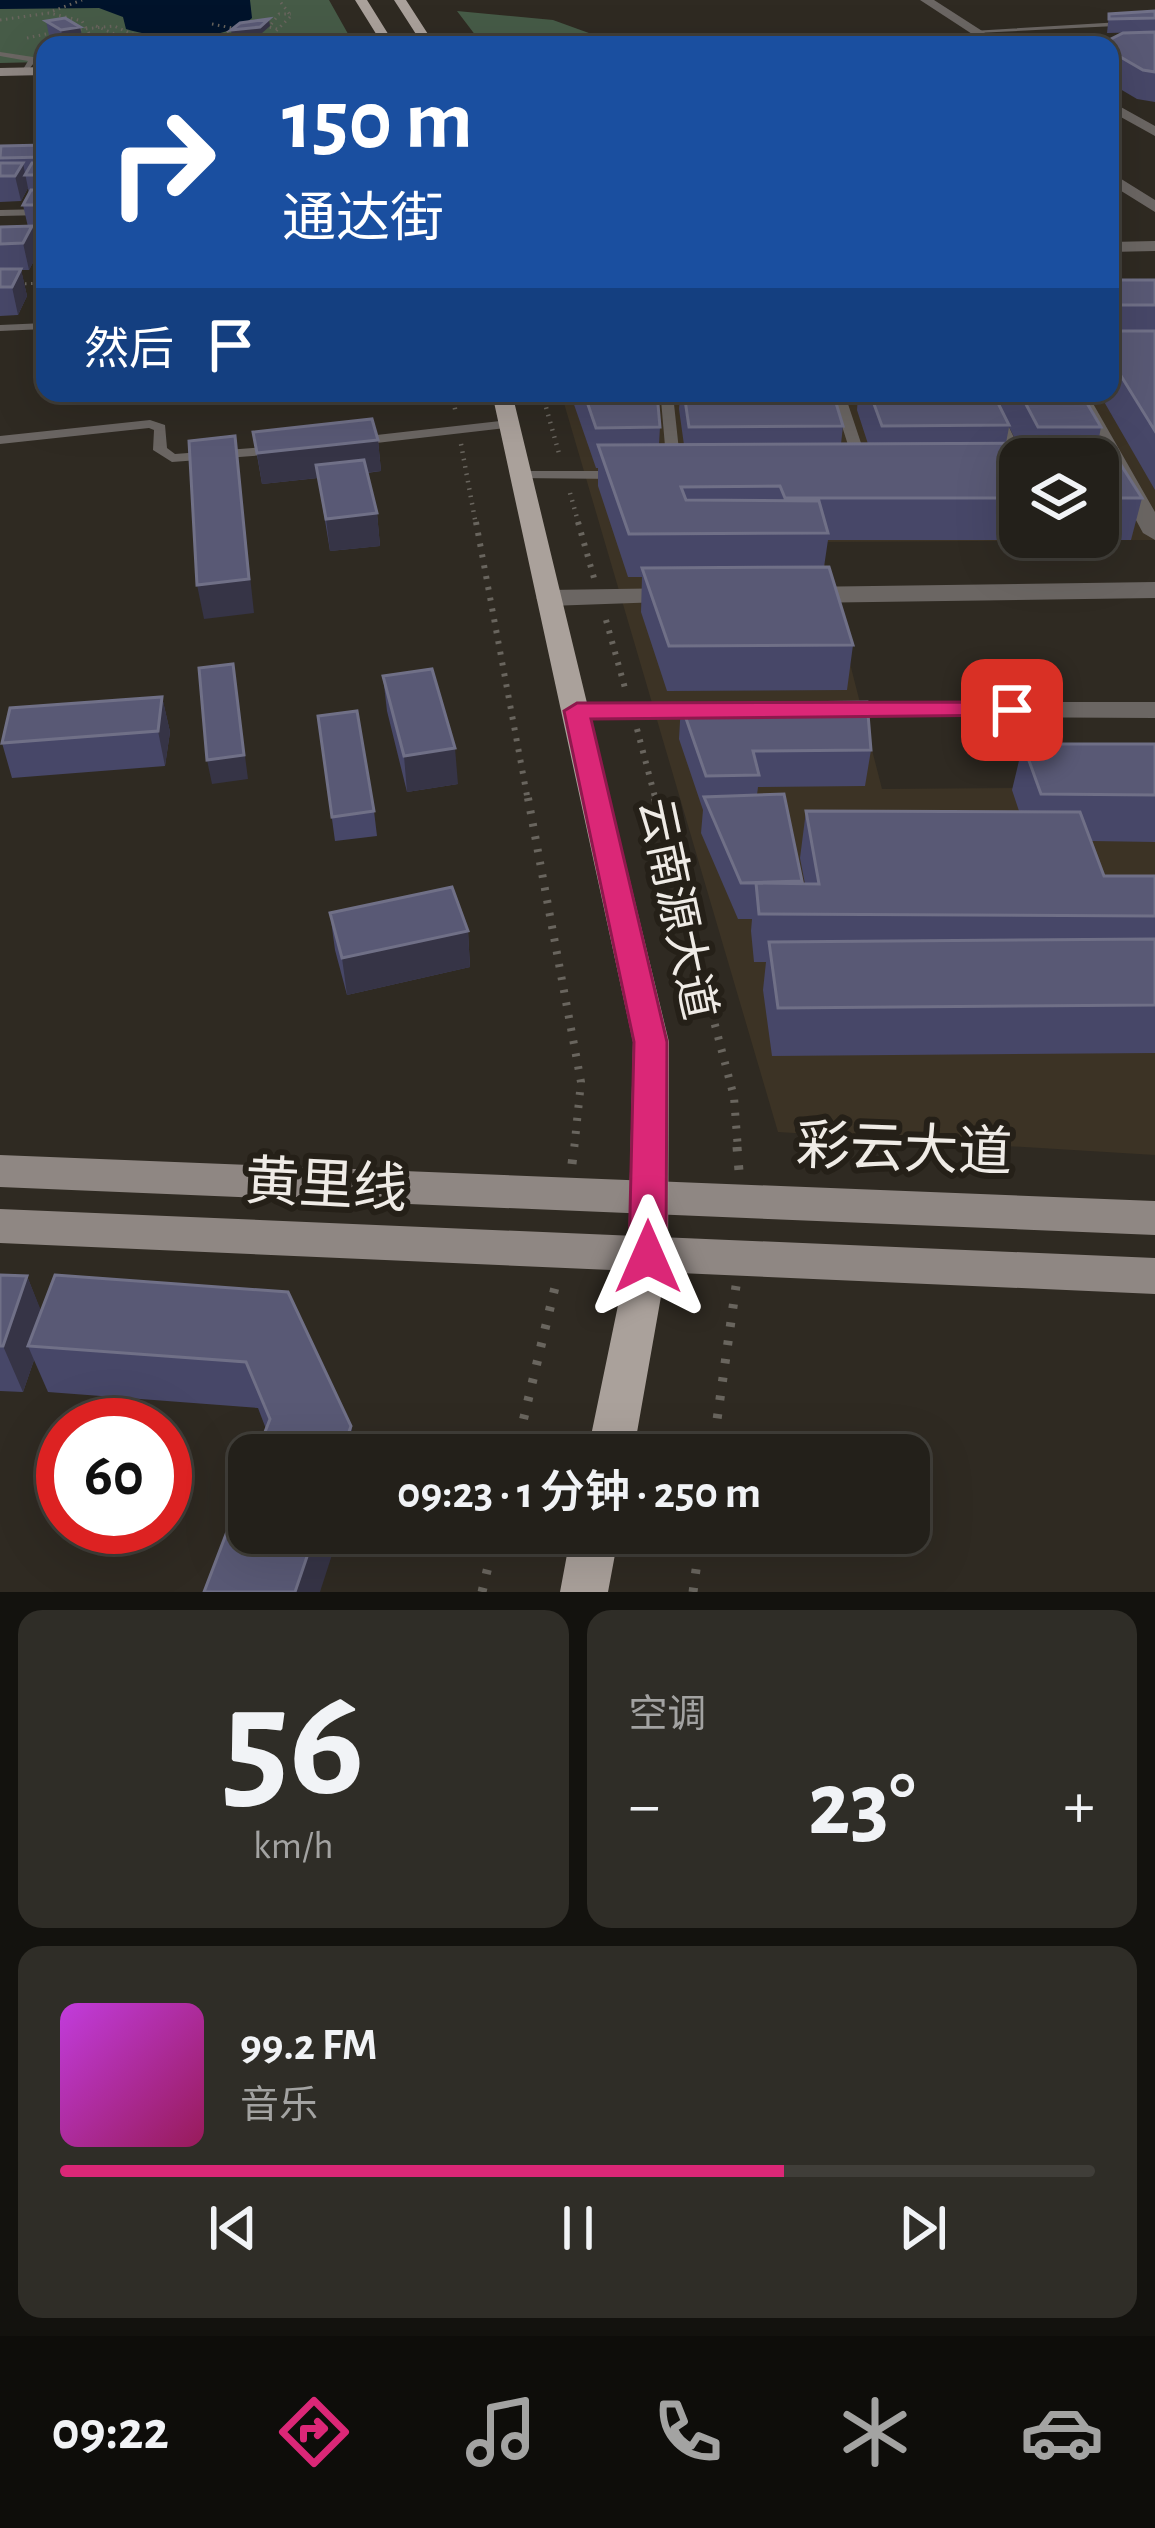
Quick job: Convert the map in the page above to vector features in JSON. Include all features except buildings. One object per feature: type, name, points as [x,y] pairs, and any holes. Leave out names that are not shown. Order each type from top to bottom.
[{"type":"main road","points":[[361,0],[383,36]]},
{"type":"main road","points":[[400,0],[423,36]]},
{"type":"main road","points":[[0,72],[36,71]]},
{"type":"main road","name":"云南源大道","points":[[504,402],[647,1014],[653,1112],[648,1257],[614,1434]]},
{"type":"main road","name":"黄里线","points":[[0,1171],[647,1200]]},
{"type":"main road","name":"彩云大道","points":[[647,1200],[1155,1218]]},
{"type":"main road","name":"黄里线","points":[[0,1226],[648,1257]]},
{"type":"main road","points":[[648,1257],[1155,1276]]},
{"type":"main road","points":[[584,1592],[591,1554]]},
{"type":"street","points":[[926,0],[984,36]]},
{"type":"street","points":[[1119,110],[1155,132]]},
{"type":"street","points":[[1119,120],[1155,118]]},
{"type":"street","points":[[1119,183],[1155,207]]},
{"type":"street","points":[[1119,247],[1155,246]]},
{"type":"street","points":[[1081,402],[1095,438]]},
{"type":"street","points":[[1119,484],[1155,533]]},
{"type":"street","points":[[784,595],[1155,590]]},
{"type":"street","points":[[549,598],[715,596]]},
{"type":"street","points":[[798,710],[1155,710]]},
{"type":"street","points":[[577,711],[751,711]]},
{"type":"lane","points":[[976,31],[1155,22]]},
{"type":"lane","points":[[16,41],[19,54]]},
{"type":"lane","points":[[0,54],[33,59],[26,71]]},
{"type":"lane","points":[[0,213],[36,212]]},
{"type":"lane","points":[[0,328],[36,326]]},
{"type":"lane","points":[[667,402],[675,476]]},
{"type":"lane","points":[[840,475],[864,474],[841,402]]},
{"type":"lane","points":[[991,402],[1007,438]]},
{"type":"lane","points":[[0,440],[142,424],[160,428],[160,449],[180,459],[297,448]]},
{"type":"lane","points":[[343,443],[509,424]]},
{"type":"lane","points":[[521,476],[631,476]]},
{"type":"lane","points":[[653,476],[698,476]]},
{"type":"path","points":[[0,20],[49,13],[82,0]]},
{"type":"path","points":[[279,0],[291,14]]},
{"type":"path","points":[[49,13],[82,21],[94,36]]},
{"type":"path","points":[[269,28],[279,14],[291,14]]},
{"type":"path","points":[[272,35],[291,14]]},
{"type":"path","points":[[276,21],[260,23],[277,29]]},
{"type":"path","points":[[212,24],[246,28],[221,36]]},
{"type":"path","points":[[97,26],[108,35]]},
{"type":"path","points":[[44,36],[97,26],[114,26],[143,36]]},
{"type":"path","points":[[218,36],[233,28]]},
{"type":"path","points":[[128,36],[134,34]]},
{"type":"path","points":[[102,36],[113,36]]},
{"type":"path","points":[[265,36],[277,36]]},
{"type":"path","points":[[16,41],[36,37]]},
{"type":"path","points":[[0,285],[36,284]]},
{"type":"path","points":[[454,402],[581,1082],[568,1197]]},
{"type":"path","points":[[545,402],[734,1097],[740,1202]]},
{"type":"path","points":[[520,1434],[563,1253]]},
{"type":"path","points":[[715,1434],[739,1261]]},
{"type":"path","points":[[482,1592],[491,1554]]},
{"type":"path","points":[[693,1592],[698,1554]]},
{"type":"shaded area","points":[[1155,313],[1155,540],[1119,540],[1119,438],[999,438],[999,541],[819,542],[882,789],[1155,787],[1155,1155],[778,1132],[564,402],[1119,402],[1119,377]]},
{"type":"green space","points":[[0,0],[329,0],[349,36],[36,36],[36,62],[0,63]]},
{"type":"green space","points":[[457,11],[553,20],[597,36],[476,36]]},
{"type":"water","points":[[0,0],[250,0],[252,18],[225,32],[165,36],[126,29],[123,17],[99,8],[0,9]]},
{"type":"route","points":[[648,1257],[651,1042],[577,711],[1012,710]]}]
